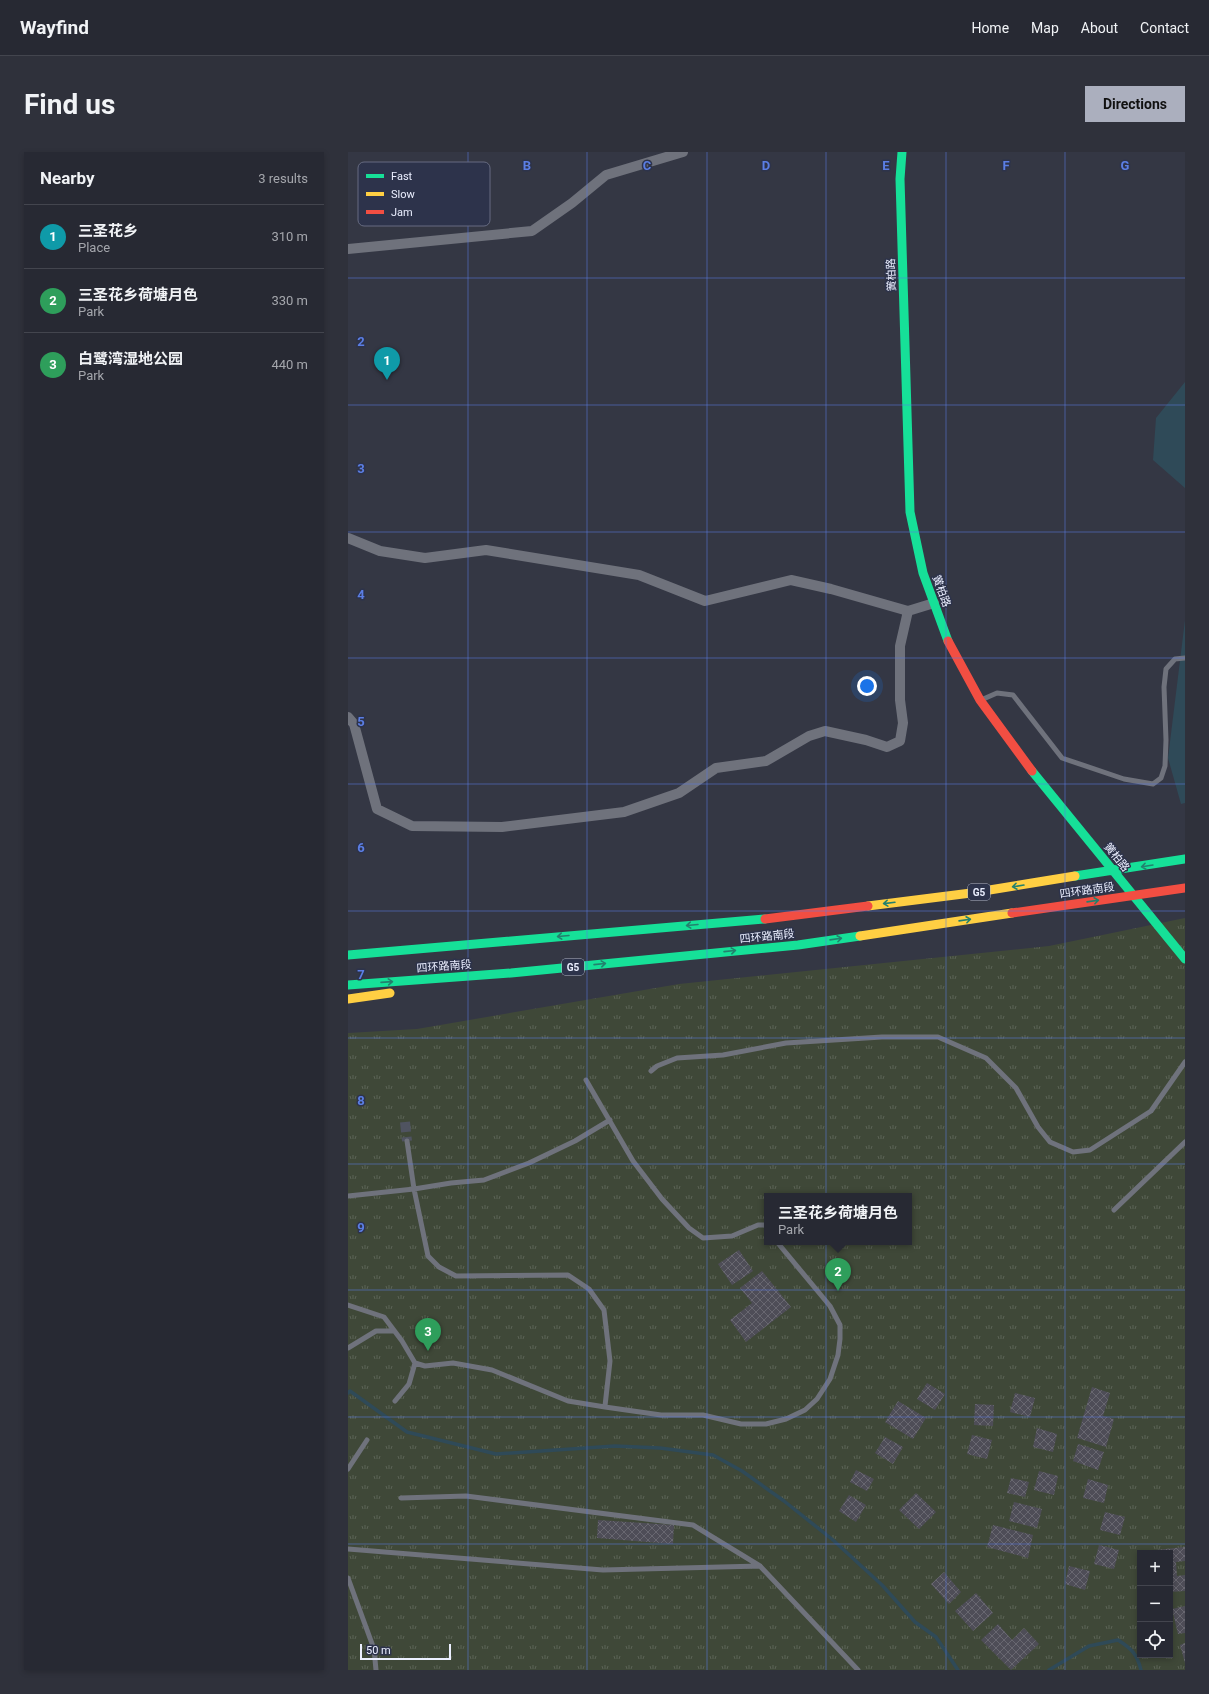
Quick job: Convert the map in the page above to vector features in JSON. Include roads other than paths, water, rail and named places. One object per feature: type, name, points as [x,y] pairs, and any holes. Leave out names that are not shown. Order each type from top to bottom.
[{"type":"main road","name":"黉柏路","points":[[902,152],[900,179],[910,512],[923,573],[946,638],[980,700],[1039,781],[1185,959]]},
{"type":"main road","name":"四环路南段","points":[[348,955],[773,918],[971,893],[1185,860]]},
{"type":"main road","name":"四环路南段","points":[[348,985],[512,973],[798,945],[1185,888]]},
{"type":"main road","points":[[380,943],[506,941]]},
{"type":"main road","points":[[419,989],[584,966]]},
{"type":"main road","points":[[348,999],[403,991]]},
{"type":"street","points":[[348,248],[532,231],[572,203],[606,175],[683,152]]},
{"type":"street","points":[[348,538],[380,550],[425,558],[486,550],[640,575],[705,601],[791,580],[831,589],[908,611],[934,603]]},
{"type":"street","points":[[348,717],[354,724],[377,809],[412,826],[502,827],[624,812],[679,793],[716,768],[766,761],[809,736],[825,731],[866,740],[887,747],[900,741],[903,722],[900,700],[900,646],[908,611]]},
{"type":"lane","points":[[980,700],[997,693],[1013,695],[1062,758],[1124,779],[1153,784],[1161,778],[1165,766],[1166,740],[1164,687],[1166,669],[1175,659],[1185,658]]},
{"type":"lane","points":[[651,1071],[657,1066],[677,1058],[723,1054],[786,1043],[882,1037],[938,1037],[986,1058],[1016,1088],[1038,1127],[1050,1142],[1073,1152],[1090,1150],[1151,1111],[1185,1062]]},
{"type":"lane","points":[[586,1080],[633,1161],[662,1200],[689,1228],[703,1238],[732,1236],[758,1225],[764,1225]]},
{"type":"lane","points":[[348,1196],[414,1189],[451,1182],[484,1180],[529,1163],[575,1141],[610,1120]]},
{"type":"lane","points":[[407,1141],[414,1189],[428,1256],[439,1267],[456,1276],[568,1275],[589,1289],[604,1310],[607,1332],[610,1361],[604,1406]]},
{"type":"lane","points":[[1114,1210],[1185,1142]]},
{"type":"lane","points":[[348,1305],[384,1317],[402,1341],[415,1363],[425,1366],[453,1363],[492,1370],[568,1401],[662,1415],[703,1415],[741,1424],[766,1424],[786,1419],[805,1410],[817,1399],[830,1380],[838,1355],[840,1339],[840,1325],[830,1306],[779,1245]]},
{"type":"lane","points":[[348,1348],[376,1332],[394,1331]]},
{"type":"lane","points":[[395,1401],[409,1384],[415,1363]]},
{"type":"lane","points":[[348,1469],[367,1440]]},
{"type":"lane","points":[[401,1498],[466,1496],[693,1524],[760,1566],[858,1670]]},
{"type":"lane","points":[[348,1549],[603,1570],[760,1566]]},
{"type":"lane","points":[[348,1578],[374,1650],[376,1670]]},
{"type":"water","points":[[1185,382],[1185,488],[1153,460],[1156,418]]},
{"type":"water","points":[[1185,620],[1185,803],[1181,804],[1168,758]]},
{"type":"waterway","points":[[348,1393],[350,1391],[407,1432],[496,1454],[615,1446],[660,1448],[713,1455],[742,1471],[784,1501],[833,1540],[882,1585],[915,1622],[936,1637],[958,1670]]},
{"type":"waterway","points":[[1049,1670],[1089,1646],[1118,1640],[1133,1652],[1138,1660],[1141,1670]]},
{"type":"tunnel","points":[[405,1122],[407,1141]]},
{"type":"place","name":"三圣花乡","points":[[387,380]]},
{"type":"place","name":"三圣花乡荷塘月色","points":[[838,1291]]},
{"type":"place","name":"白鹭湾湿地公园","points":[[428,1351]]}]
